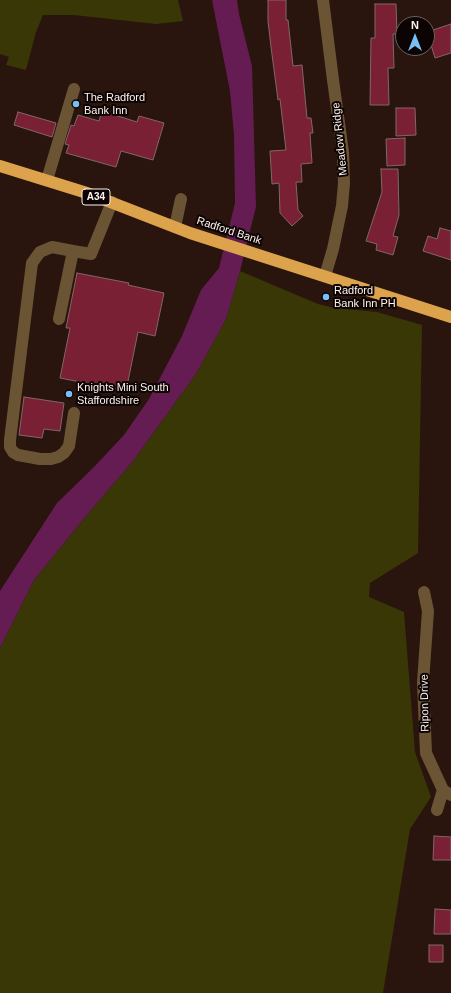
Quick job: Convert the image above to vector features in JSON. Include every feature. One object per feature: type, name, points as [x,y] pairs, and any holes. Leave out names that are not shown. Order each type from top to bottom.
[{"type":"highway","name":"Radford Bank","points":[[0,166],[112,202],[190,233],[451,317]]},
{"type":"street","name":"Meadow Ridge","points":[[323,0],[344,152],[342,206],[333,249],[325,276]]},
{"type":"street","points":[[47,180],[74,89]]},
{"type":"street","points":[[175,227],[181,199]]},
{"type":"street","points":[[74,412],[69,446],[64,453],[58,457],[51,459],[40,459],[18,455],[13,452],[10,447],[32,263],[40,252],[52,247],[91,254],[112,202]]},
{"type":"street","points":[[59,318],[73,251]]},
{"type":"street","name":"Ripon Drive","points":[[424,592],[432,611],[423,682],[426,753],[447,792],[437,810]]},
{"type":"shaded area","points":[[0,0],[178,0],[183,21],[156,24],[74,15],[43,15],[36,32],[26,70],[6,65],[9,57],[0,54]]},
{"type":"shaded area","points":[[212,0],[237,0],[252,66],[256,207],[226,319],[196,374],[133,461],[34,580],[0,648],[0,591],[57,503],[124,435],[149,399],[182,336],[201,290],[219,268],[235,203],[234,135],[230,91]]},
{"type":"shaded area","points":[[240,271],[318,304],[335,308],[377,312],[422,325],[418,553],[370,583],[369,597],[404,612],[415,752],[431,797],[410,829],[383,993],[0,993],[0,648],[34,580],[133,461],[196,374],[226,319]]},
{"type":"building","points":[[268,0],[286,0],[286,20],[288,20],[293,66],[302,65],[307,118],[311,118],[313,133],[310,133],[312,163],[301,164],[302,182],[296,182],[298,210],[303,216],[292,226],[280,213],[279,183],[272,184],[270,151],[286,150],[280,99],[278,100],[271,47],[268,21]]},
{"type":"building","points":[[375,4],[396,4],[395,34],[393,34],[394,68],[388,68],[389,105],[370,105],[371,38],[375,38]]},
{"type":"building","points":[[451,24],[451,53],[435,58],[434,56],[435,29]]},
{"type":"building","points":[[396,108],[415,108],[416,135],[396,136]]},
{"type":"building","points":[[102,111],[137,122],[139,116],[164,123],[153,160],[121,151],[116,167],[66,153],[69,145],[65,144],[71,125],[74,126],[78,115],[99,121]]},
{"type":"building","points":[[18,112],[56,123],[52,137],[14,125]]},
{"type":"building","points":[[405,138],[405,165],[387,166],[386,139]]},
{"type":"building","points":[[381,169],[398,169],[399,215],[393,236],[398,237],[393,255],[376,250],[377,244],[366,241],[382,192]]},
{"type":"building","points":[[440,228],[451,231],[451,260],[423,251],[428,236],[437,239]]},
{"type":"building","points":[[77,273],[129,283],[128,285],[164,293],[155,336],[138,332],[126,391],[60,378],[70,328],[66,328]]},
{"type":"building","points":[[24,397],[64,403],[60,431],[44,429],[42,438],[19,435]]},
{"type":"building","points":[[434,836],[451,837],[451,860],[433,860]]},
{"type":"building","points":[[435,909],[451,910],[451,934],[434,934]]},
{"type":"building","points":[[429,945],[443,945],[443,962],[429,962]]},
{"type":"place","name":"The Radford Bank Inn","points":[[76,104]]},
{"type":"place","name":"Radford Bank Inn PH","points":[[326,297]]},
{"type":"place","name":"Knights Mini South Staffordshire","points":[[69,394]]}]
